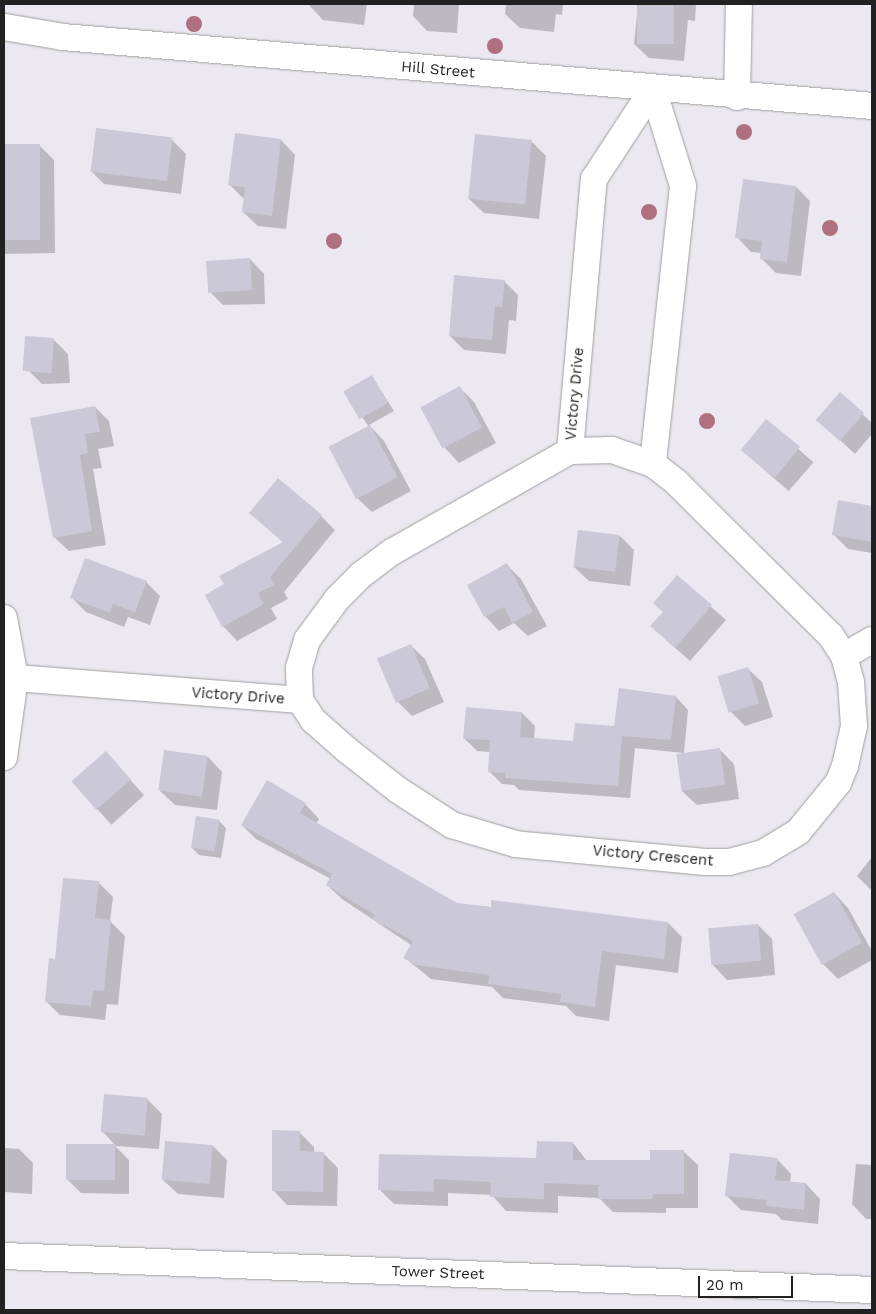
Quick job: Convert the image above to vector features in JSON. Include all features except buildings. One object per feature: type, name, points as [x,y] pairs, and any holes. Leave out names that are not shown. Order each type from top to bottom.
[{"type":"street","points":[[737,97],[739,4]]},
{"type":"street","name":"Hill Street","points":[[4,27],[63,37],[737,97],[872,106]]},
{"type":"street","points":[[653,89],[683,186],[654,464]]},
{"type":"street","name":"Victory Drive","points":[[15,678],[300,700],[299,668],[307,640],[337,599],[361,575],[392,552],[570,451],[594,179],[653,89]]},
{"type":"street","name":"Victory Crescent","points":[[300,700],[313,720],[333,739],[398,790],[452,825],[516,844],[705,862],[729,862],[782,844],[812,818],[838,783],[845,766],[854,726],[851,682],[844,656],[831,636],[763,565],[654,464],[612,450],[570,451]]},
{"type":"street","points":[[4,618],[15,678],[4,757]]},
{"type":"street","points":[[844,656],[872,640]]},
{"type":"street","name":"Tower Street","points":[[4,1256],[872,1290]]}]
